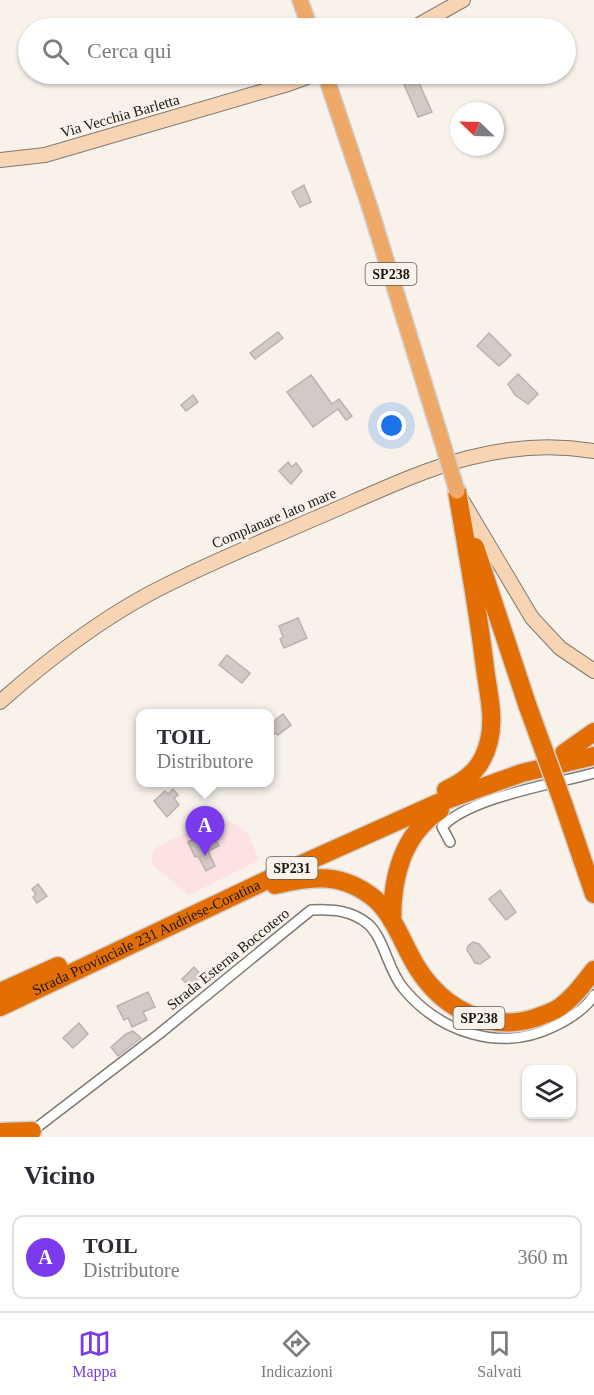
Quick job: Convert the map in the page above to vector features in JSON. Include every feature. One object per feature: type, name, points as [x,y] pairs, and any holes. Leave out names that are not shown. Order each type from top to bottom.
[{"type":"highway","name":"SP238","points":[[457,491],[528,707],[594,894]]},
{"type":"highway","points":[[418,804],[463,782],[475,771],[484,757],[489,742],[491,725],[481,635],[457,491]]},
{"type":"highway","points":[[564,753],[594,732]]},
{"type":"highway","name":"Strada Provinciale 231 Andriese-Coratina","points":[[0,992],[262,871],[509,766],[594,745]]},
{"type":"highway","name":"Strada Provinciale 231 Andriese-Coratina","points":[[0,1007],[284,872],[438,803],[522,773],[593,772]]},
{"type":"highway","points":[[392,921],[395,877],[407,844],[417,830],[442,808],[513,783],[522,773]]},
{"type":"highway","points":[[150,936],[196,922],[274,885],[307,878],[329,879],[353,885],[374,899],[392,921]]},
{"type":"highway","name":"SP238","points":[[392,921],[417,968],[436,992],[456,1008],[489,1022],[526,1021],[558,1009],[571,999],[594,970]]},
{"type":"highway","points":[[0,1132],[28,1134]]},
{"type":"main road","points":[[300,0],[306,18]]},
{"type":"main road","name":"SP238","points":[[329,84],[394,284],[457,491]]},
{"type":"street","points":[[431,18],[464,0]]},
{"type":"street","name":"Via Vecchia Barletta","points":[[0,160],[45,155],[288,84]]},
{"type":"street","name":"Complanare lato mare","points":[[0,702],[63,650],[145,596],[237,552],[426,471],[494,451],[550,448],[594,451]]},
{"type":"street","points":[[457,491],[532,618],[560,648],[594,671]]},
{"type":"street","points":[[450,842],[442,827],[452,817],[477,805],[593,772]]},
{"type":"street","name":"Strada Esterna Boccotero","points":[[28,1134],[159,1034],[312,910],[331,909],[355,914],[370,926],[401,986],[420,1008],[446,1024],[478,1037],[506,1039],[544,1032],[568,1020],[594,995]]},
{"type":"shaded area","points":[[215,819],[232,822],[244,830],[249,835],[259,860],[189,895],[155,867],[152,854],[158,846]]},
{"type":"building","points":[[404,84],[420,84],[432,112],[418,117]]},
{"type":"building","points":[[304,185],[311,202],[300,207],[292,192]]},
{"type":"building","points":[[278,332],[283,338],[255,359],[250,353]]},
{"type":"building","points":[[489,333],[511,355],[499,366],[477,346]]},
{"type":"building","points":[[518,374],[538,394],[528,404],[515,395],[508,384]]},
{"type":"building","points":[[311,375],[332,404],[339,399],[352,416],[346,420],[338,409],[313,427],[287,392]]},
{"type":"building","points":[[193,395],[198,402],[186,411],[181,405]]},
{"type":"building","points":[[288,462],[292,467],[296,463],[302,471],[291,484],[279,471]]},
{"type":"building","points":[[298,618],[307,638],[284,648],[280,639],[283,637],[279,626]]},
{"type":"building","points":[[227,655],[250,673],[242,683],[219,665]]},
{"type":"building","points":[[283,714],[291,725],[278,735],[274,734],[274,721]]},
{"type":"building","points":[[173,789],[178,795],[174,798],[179,805],[167,817],[154,801],[165,791],[168,794]]},
{"type":"building","points":[[196,838],[201,847],[216,840],[219,846],[208,851],[215,866],[206,871],[198,856],[195,857],[188,842]]},
{"type":"building","points":[[38,884],[47,896],[37,903],[33,897],[36,894],[32,889]]},
{"type":"building","points":[[500,890],[516,912],[506,920],[489,899]]},
{"type":"building","points":[[473,942],[479,944],[490,957],[480,964],[475,963],[467,950]]},
{"type":"building","points":[[194,967],[202,976],[190,987],[182,979]]},
{"type":"building","points":[[148,992],[155,1007],[143,1012],[147,1020],[132,1027],[128,1018],[124,1020],[117,1006]]},
{"type":"building","points":[[79,1023],[88,1034],[73,1048],[63,1038]]},
{"type":"building","points":[[133,1031],[141,1038],[118,1056],[111,1047]]},
{"type":"place","name":"TOIL","points":[[205,856]]}]
